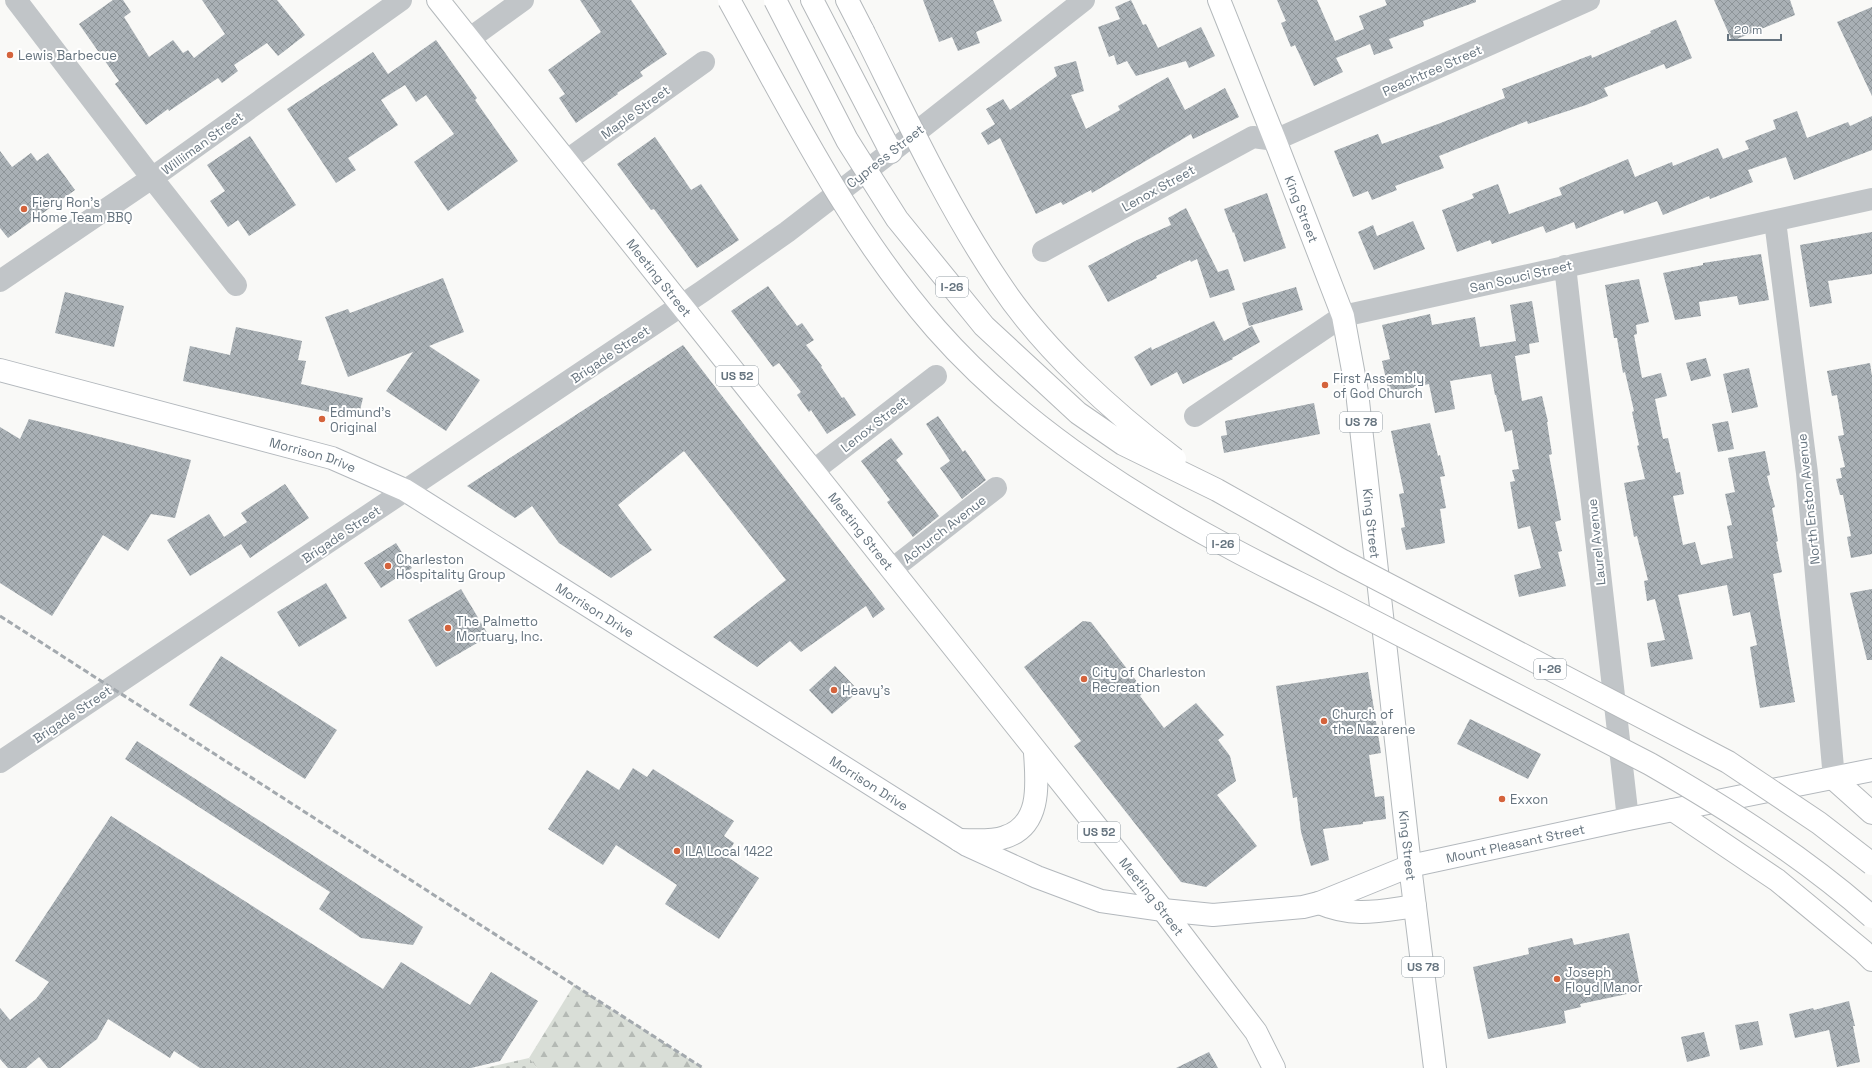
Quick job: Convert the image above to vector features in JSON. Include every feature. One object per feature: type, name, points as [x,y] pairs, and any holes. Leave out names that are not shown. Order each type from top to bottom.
[{"type":"main road","name":"Meeting Street","points":[[438,0],[1035,753],[1163,910],[1256,1032],[1274,1068]]},
{"type":"main road","name":"I-26","points":[[729,0],[829,182],[892,276],[938,331],[992,385],[1074,453],[1142,497],[1226,546],[1650,764],[1710,799],[1767,836],[1872,917]]},
{"type":"main road","name":"I-26","points":[[775,0],[847,140],[893,212],[984,326],[1078,412],[1123,444],[1218,490],[1343,561],[1728,762],[1819,823],[1872,864]]},
{"type":"main road","points":[[812,0],[891,152]]},
{"type":"main road","points":[[847,0],[934,173],[1000,285],[1032,325],[1072,370],[1134,428],[1218,490]]},
{"type":"main road","name":"King Street","points":[[1219,0],[1343,316],[1357,392],[1410,866],[1435,1068]]},
{"type":"main road","name":"Morrison Drive","points":[[0,370],[332,458],[406,490],[959,840],[1037,877],[1101,901],[1163,910]]},
{"type":"main road","points":[[959,840],[996,839],[1005,837],[1023,826],[1034,808],[1037,797],[1035,753]]},
{"type":"main road","name":"Mount Pleasant Street","points":[[1163,910],[1213,915],[1303,907],[1319,903],[1410,866],[1628,819],[1834,779],[1872,770]]},
{"type":"main road","points":[[1834,779],[1872,813]]},
{"type":"main road","points":[[1673,810],[1777,880],[1864,951],[1872,960]]},
{"type":"main road","points":[[1319,903],[1333,909],[1361,913],[1415,906]]},
{"type":"street","points":[[16,0],[152,178],[236,284]]},
{"type":"street","name":"Williiman Street","points":[[0,281],[152,178],[401,0]]},
{"type":"street","points":[[469,39],[523,0]]},
{"type":"street","name":"Cypress Street","points":[[682,306],[787,232],[1084,0]]},
{"type":"street","name":"Peachtree Street","points":[[1275,140],[1589,0]]},
{"type":"street","name":"Maple Street","points":[[566,161],[704,62]]},
{"type":"street","name":"Lenox Street","points":[[1043,251],[1253,137],[1275,140]]},
{"type":"street","name":"San Souci Street","points":[[1196,416],[1343,316],[1872,199]]},
{"type":"street","name":"North Enston Avenue","points":[[1775,220],[1807,473],[1834,779]]},
{"type":"street","name":"Laurel Avenue","points":[[1565,266],[1628,819]]},
{"type":"street","name":"Brigade Street","points":[[0,762],[682,306]]},
{"type":"street","name":"Lenox Street","points":[[813,472],[936,376]]},
{"type":"street","name":"Achurch Avenue","points":[[891,570],[996,488]]},
{"type":"green space","points":[[574,985],[703,1068],[537,1068],[529,1058]]},
{"type":"green space","points":[[529,1058],[537,1068],[485,1068]]},
{"type":"building","points":[[113,0],[123,0],[131,12],[124,17],[149,57],[173,40],[183,53],[188,50],[194,58],[225,34],[202,0],[277,0],[305,35],[278,56],[267,43],[234,65],[238,71],[222,83],[218,78],[169,111],[168,109],[146,125],[115,84],[119,81],[79,24]]},
{"type":"building","points":[[580,0],[631,0],[667,54],[640,72],[643,76],[576,123],[559,98],[565,94],[548,70],[601,32]]},
{"type":"building","points":[[923,0],[993,0],[1002,21],[976,32],[980,43],[958,51],[952,37],[939,42]]},
{"type":"building","points":[[1131,0],[1143,25],[1146,24],[1158,48],[1201,27],[1215,56],[1189,68],[1186,61],[1136,76],[1127,61],[1117,65],[1114,55],[1109,57],[1098,27],[1120,19],[1115,7]]},
{"type":"building","points":[[1277,0],[1317,0],[1335,41],[1364,29],[1359,16],[1387,5],[1385,0],[1476,0],[1476,2],[1423,21],[1424,26],[1389,39],[1393,48],[1374,55],[1370,44],[1336,58],[1343,72],[1314,86],[1295,45],[1291,47],[1281,23],[1286,21]]},
{"type":"building","points":[[1714,0],[1790,0],[1795,15],[1732,41]]},
{"type":"building","points":[[1872,7],[1872,96],[1837,22]]},
{"type":"building","points":[[1676,20],[1692,58],[1666,69],[1664,64],[1604,88],[1608,96],[1586,105],[1528,124],[1527,121],[1439,156],[1444,168],[1395,186],[1397,190],[1372,200],[1368,191],[1353,197],[1334,151],[1378,134],[1382,144],[1438,124],[1505,98],[1502,89],[1591,55],[1592,58],[1651,33],[1650,31]]},
{"type":"building","points":[[436,40],[477,98],[475,100],[518,161],[448,211],[414,162],[454,134],[426,95],[416,102],[405,85],[381,100],[398,125],[348,158],[356,170],[336,183],[287,109],[373,52],[388,74]]},
{"type":"building","points":[[1076,61],[1084,91],[1071,95],[1086,129],[1120,110],[1118,106],[1168,77],[1185,110],[1225,88],[1239,117],[1193,139],[1191,134],[1092,193],[1091,190],[1063,205],[1061,202],[1036,214],[1000,138],[988,145],[981,133],[995,124],[986,109],[1003,99],[1010,110],[1057,76],[1054,67]]},
{"type":"building","points":[[1797,111],[1807,138],[1848,122],[1850,126],[1872,116],[1872,150],[1794,180],[1786,157],[1748,170],[1753,182],[1710,199],[1709,196],[1663,215],[1657,201],[1624,214],[1623,210],[1576,229],[1574,222],[1546,233],[1543,226],[1492,244],[1490,240],[1457,252],[1442,210],[1474,198],[1472,194],[1498,184],[1509,214],[1562,195],[1559,188],[1628,159],[1635,177],[1672,162],[1673,166],[1718,148],[1723,159],[1749,149],[1745,141],[1776,129],[1773,120]]},
{"type":"building","points":[[250,136],[296,205],[249,236],[238,220],[228,227],[210,201],[225,191],[207,165]]},
{"type":"building","points":[[655,137],[691,190],[701,184],[739,240],[697,268],[654,209],[651,210],[617,164]]},
{"type":"building","name":"Fiery Ron's Home Team BBQ","points":[[0,151],[12,167],[31,153],[37,161],[48,153],[75,190],[8,238],[0,228]]},
{"type":"building","points":[[1267,193],[1286,248],[1244,262],[1234,232],[1233,233],[1224,209]]},
{"type":"building","points":[[1186,208],[1218,272],[1228,269],[1235,290],[1210,298],[1197,259],[1191,262],[1190,260],[1156,276],[1157,278],[1108,302],[1088,266],[1137,240],[1171,225],[1168,218]]},
{"type":"building","points":[[1413,221],[1425,249],[1374,270],[1358,232],[1373,225],[1377,236]]},
{"type":"building","points":[[1872,232],[1872,274],[1828,281],[1832,303],[1810,307],[1800,245]]},
{"type":"building","points":[[1761,254],[1769,300],[1739,305],[1737,296],[1699,302],[1701,316],[1675,320],[1663,273],[1703,265],[1703,263]]},
{"type":"building","points":[[443,278],[464,332],[429,346],[480,380],[446,431],[386,391],[413,352],[348,377],[325,317],[348,309],[350,313]]},
{"type":"building","points":[[1639,279],[1649,322],[1636,325],[1637,334],[1634,335],[1642,378],[1661,373],[1667,396],[1655,399],[1663,439],[1668,438],[1676,473],[1680,472],[1684,494],[1673,496],[1683,545],[1695,542],[1701,565],[1733,558],[1727,526],[1732,525],[1725,494],[1735,492],[1728,458],[1765,451],[1770,475],[1767,476],[1775,507],[1772,508],[1778,541],[1776,542],[1782,572],[1773,574],[1795,702],[1760,708],[1750,647],[1757,645],[1750,612],[1733,616],[1727,585],[1678,595],[1693,659],[1651,667],[1647,643],[1665,640],[1655,599],[1647,601],[1644,581],[1648,580],[1637,536],[1634,537],[1624,483],[1645,479],[1637,446],[1639,445],[1632,412],[1634,411],[1625,372],[1623,373],[1617,338],[1614,338],[1605,285]]},
{"type":"building","points":[[768,286],[797,326],[802,323],[814,340],[806,345],[822,366],[821,367],[842,398],[844,397],[856,415],[827,434],[811,410],[809,412],[797,395],[801,392],[779,363],[773,367],[731,311]]},
{"type":"building","points":[[1296,287],[1303,310],[1249,326],[1242,303]]},
{"type":"building","points":[[65,292],[124,306],[114,347],[55,333]]},
{"type":"building","points":[[1532,301],[1539,342],[1529,344],[1530,353],[1515,356],[1522,401],[1542,396],[1548,422],[1552,454],[1549,455],[1561,520],[1555,522],[1562,551],[1558,552],[1566,586],[1519,597],[1514,575],[1541,568],[1530,526],[1518,529],[1510,482],[1515,481],[1512,470],[1519,469],[1512,430],[1505,432],[1491,374],[1450,381],[1455,409],[1435,413],[1429,384],[1389,393],[1382,361],[1390,359],[1382,325],[1430,314],[1432,325],[1475,317],[1480,347],[1516,341],[1510,305]]},
{"type":"building","points":[[1214,321],[1224,341],[1252,326],[1260,342],[1232,358],[1233,359],[1183,384],[1177,372],[1151,386],[1134,357],[1151,347],[1152,350]]},
{"type":"building","points":[[236,327],[302,341],[298,360],[306,361],[301,384],[363,398],[358,418],[183,381],[190,346],[230,355]]},
{"type":"building","points":[[683,345],[885,609],[873,618],[866,606],[801,652],[790,641],[757,667],[713,637],[786,580],[684,451],[618,505],[652,550],[611,578],[559,543],[532,506],[515,518],[467,486]]},
{"type":"building","points":[[1706,358],[1711,376],[1691,381],[1686,363]]},
{"type":"building","points":[[1870,363],[1872,376],[1872,554],[1851,558],[1847,537],[1851,536],[1843,495],[1840,495],[1836,479],[1842,478],[1840,468],[1845,467],[1838,436],[1844,435],[1837,395],[1832,396],[1827,371]]},
{"type":"building","points":[[1749,368],[1758,407],[1732,413],[1723,374]]},
{"type":"building","points":[[1314,403],[1320,434],[1224,453],[1221,436],[1227,435],[1225,421]]},
{"type":"building","points":[[938,416],[963,452],[965,450],[986,480],[962,499],[940,468],[950,461],[926,424]]},
{"type":"building","points":[[29,419],[191,460],[175,518],[151,514],[128,551],[103,535],[52,616],[0,583],[0,427],[20,439]]},
{"type":"building","points":[[1728,421],[1734,449],[1718,452],[1712,424]]},
{"type":"building","points":[[1430,423],[1438,456],[1440,455],[1445,476],[1440,477],[1446,508],[1440,509],[1445,543],[1406,550],[1401,528],[1405,527],[1399,494],[1404,493],[1391,431]]},
{"type":"building","points":[[891,438],[903,454],[896,460],[939,516],[913,537],[887,502],[890,500],[861,461]]},
{"type":"building","points":[[285,484],[309,518],[250,558],[241,544],[190,576],[167,540],[209,514],[224,537],[247,522],[241,513]]},
{"type":"building","name":"Charleston Hospitality Group","points":[[396,543],[412,568],[381,588],[364,563]]},
{"type":"building","points":[[326,583],[347,618],[299,647],[277,612]]},
{"type":"building","name":"The Palmetto Mortuary, Inc.","points":[[461,589],[489,636],[436,667],[408,620]]},
{"type":"building","points":[[1872,589],[1872,660],[1867,660],[1850,593]]},
{"type":"building","points":[[1083,621],[1091,622],[1144,691],[1140,696],[1164,728],[1196,703],[1224,735],[1218,740],[1230,756],[1236,781],[1217,795],[1257,846],[1206,887],[1181,882],[1074,746],[1081,741],[1024,667]]},
{"type":"building","points":[[221,656],[337,730],[305,779],[189,705]]},
{"type":"building","name":"Heavy's","points":[[835,666],[859,691],[832,714],[809,690]]},
{"type":"building","points":[[1368,672],[1381,753],[1369,755],[1375,797],[1384,796],[1386,819],[1363,822],[1363,824],[1323,829],[1329,860],[1311,866],[1301,832],[1297,797],[1293,798],[1276,686]]},
{"type":"building","points":[[1470,719],[1541,754],[1528,779],[1457,744]]},
{"type":"building","points":[[137,741],[423,927],[413,945],[361,938],[319,909],[330,892],[125,759]]},
{"type":"building","name":"ILA Local 1422","points":[[633,768],[647,777],[653,769],[734,821],[724,836],[734,843],[726,856],[759,878],[719,939],[665,904],[677,885],[616,845],[603,865],[548,829],[587,770],[619,790]]},
{"type":"building","points":[[111,816],[383,989],[401,962],[470,1005],[491,972],[538,1001],[500,1061],[471,1068],[200,1068],[174,1051],[170,1058],[108,1019],[97,1039],[60,1068],[48,1068],[39,1057],[26,1068],[8,1068],[0,1059],[0,1008],[10,1020],[36,999],[49,982],[15,961]]},
{"type":"building","name":"Joseph Floyd Manor","points":[[1629,933],[1641,991],[1580,1004],[1581,1007],[1564,1011],[1566,1023],[1488,1039],[1473,967],[1529,954],[1528,948],[1572,938],[1574,945]]},
{"type":"building","points":[[1849,1001],[1855,1026],[1853,1026],[1860,1062],[1837,1067],[1829,1030],[1795,1038],[1789,1014],[1813,1008],[1814,1010]]},
{"type":"building","points":[[1758,1021],[1763,1045],[1740,1050],[1735,1025]]},
{"type":"building","points":[[1704,1032],[1710,1056],[1687,1062],[1681,1037]]},
{"type":"building","points":[[1209,1052],[1218,1068],[1176,1068]]},
{"type":"railway","points":[[0,616],[703,1068]]},
{"type":"place","name":"Lewis Barbecue","points":[[10,55]]},
{"type":"place","name":"Fiery Ron's Home Team BBQ","points":[[24,209]]},
{"type":"place","name":"First Assembly of God Church","points":[[1325,385]]},
{"type":"place","name":"Edmund's Original","points":[[322,419]]},
{"type":"place","name":"Charleston Hospitality Group","points":[[388,566]]},
{"type":"place","name":"The Palmetto Mortuary, Inc.","points":[[448,628]]},
{"type":"place","name":"City of Charleston Recreation","points":[[1084,679]]},
{"type":"place","name":"Heavy's","points":[[834,690]]},
{"type":"place","name":"Church of the Nazarene","points":[[1324,721]]},
{"type":"place","name":"Exxon","points":[[1502,799]]},
{"type":"place","name":"ILA Local 1422","points":[[677,851]]},
{"type":"place","name":"Joseph Floyd Manor","points":[[1557,979]]}]
